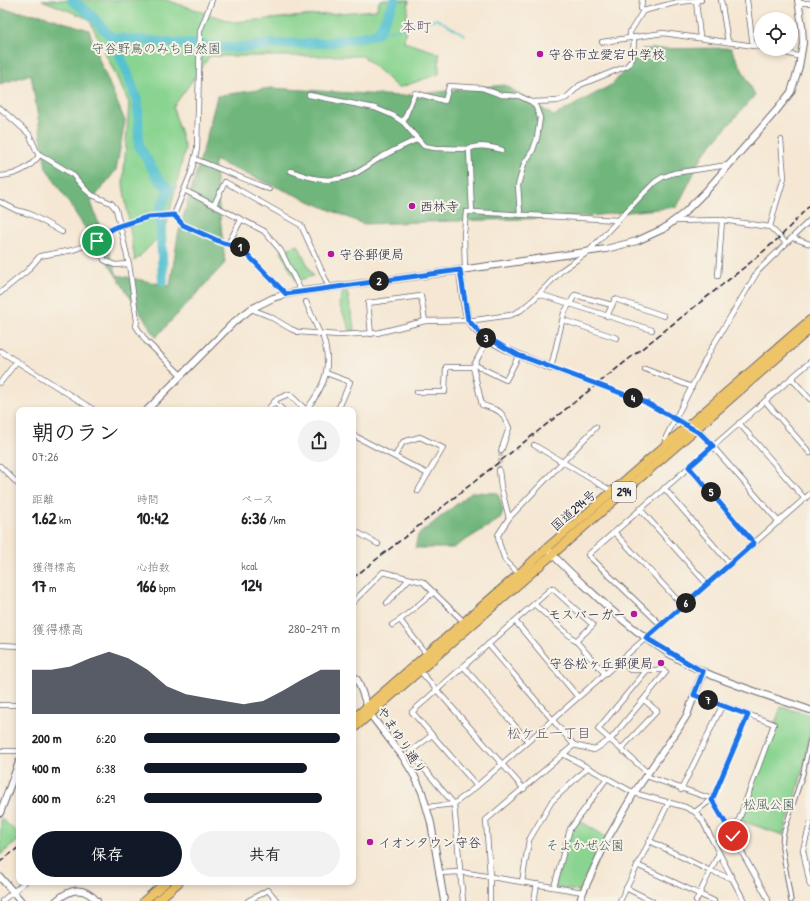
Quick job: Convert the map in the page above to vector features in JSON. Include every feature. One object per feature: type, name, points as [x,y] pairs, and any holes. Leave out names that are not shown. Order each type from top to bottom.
[{"type":"highway","name":"国道294号","points":[[356,725],[369,710],[427,655],[547,548],[616,494],[810,320]]},
{"type":"highway","name":"国道294号","points":[[356,717],[369,710],[420,670],[553,555],[667,444],[691,428],[810,329]]},
{"type":"highway","points":[[144,901],[163,885]]},
{"type":"highway","points":[[157,901],[176,885]]},
{"type":"street","points":[[174,215],[192,173],[197,149],[200,31],[212,0]]},
{"type":"street","points":[[403,122],[415,93],[445,101],[449,86],[482,88],[501,95],[519,96],[532,102],[556,102],[566,98],[580,85],[627,66],[632,58],[632,38],[630,32],[643,11],[642,0]]},
{"type":"street","points":[[696,0],[700,37]]},
{"type":"street","points":[[643,11],[678,2],[701,0]]},
{"type":"street","points":[[721,0],[728,42]]},
{"type":"street","points":[[602,42],[663,33],[700,37],[753,46],[747,0]]},
{"type":"street","points":[[150,407],[234,322],[251,309],[286,294],[606,249],[637,241],[663,228],[696,201],[791,92],[799,67],[803,43],[798,2],[810,3]]},
{"type":"street","points":[[309,95],[375,108],[392,115],[403,122],[424,146],[435,148],[469,149],[473,147],[492,147],[502,150]]},
{"type":"street","points":[[520,214],[518,184],[524,164],[533,150],[537,138],[540,118],[536,107],[532,102]]},
{"type":"street","points":[[0,108],[29,134],[39,154],[72,174],[92,195],[111,203],[117,212],[129,264],[137,321],[136,326],[146,341],[181,375]]},
{"type":"street","points":[[291,171],[307,177],[324,180],[340,179],[356,173],[385,155],[418,139]]},
{"type":"street","points":[[770,227],[784,178],[781,140]]},
{"type":"street","points":[[469,149],[472,212]]},
{"type":"street","points":[[0,176],[11,175],[23,171],[36,160],[39,154]]},
{"type":"street","points":[[195,159],[269,189]]},
{"type":"street","points":[[251,309],[269,316],[298,332],[338,335],[371,334],[425,321],[488,319],[511,315],[521,310],[562,270],[588,252],[655,182],[663,176],[728,165]]},
{"type":"street","points":[[214,205],[225,182],[301,225],[329,288]]},
{"type":"street","points":[[184,190],[264,231],[281,251],[301,291]]},
{"type":"street","points":[[0,202],[16,210],[30,214],[62,232]]},
{"type":"street","points":[[618,220],[466,212],[462,270],[468,320],[475,329],[488,339],[518,355],[645,402],[700,433],[779,522]]},
{"type":"street","points":[[0,293],[27,271],[40,256],[73,250],[97,241],[109,231],[120,226],[148,217],[174,215]]},
{"type":"street","points":[[174,215],[183,225],[223,243],[240,247],[286,294]]},
{"type":"street","points":[[228,244],[242,220]]},
{"type":"street","points":[[673,221],[722,220],[770,227],[786,243]]},
{"type":"street","points":[[718,276],[722,220]]},
{"type":"street","points":[[667,444],[666,437],[711,349],[758,271],[810,220]]},
{"type":"street","points":[[793,238],[810,244]]},
{"type":"street","points":[[99,239],[104,260],[115,265],[129,264]]},
{"type":"street","points":[[539,294],[652,330]]},
{"type":"street","points":[[552,368],[564,313],[574,295],[612,304]]},
{"type":"street","points":[[371,334],[368,303],[421,296],[425,321]]},
{"type":"street","points":[[607,316],[615,299],[664,316]]},
{"type":"street","points":[[306,302],[327,348],[328,357],[326,373],[321,388],[308,407]]},
{"type":"street","points":[[563,320],[617,338]]},
{"type":"street","points":[[488,339],[474,366],[482,405],[498,410],[504,415],[509,428],[501,451]]},
{"type":"street","points":[[0,351],[89,407]]},
{"type":"street","points":[[417,392],[445,392],[446,367],[474,366],[506,380],[518,355]]},
{"type":"street","points":[[0,383],[18,362]]},
{"type":"street","points":[[661,625],[588,555],[810,362]]},
{"type":"street","points":[[645,370],[692,387]]},
{"type":"street","points":[[326,373],[350,382],[339,407]]},
{"type":"street","points":[[791,378],[810,399]]},
{"type":"street","points":[[270,407],[277,399],[289,394],[303,407]]},
{"type":"street","points":[[765,401],[810,453]]},
{"type":"street","points":[[274,402],[280,407]]},
{"type":"street","points":[[739,424],[805,499]]},
{"type":"street","points":[[519,574],[505,560],[498,535],[509,518],[596,428]]},
{"type":"street","points":[[356,437],[428,474]]},
{"type":"street","points":[[395,456],[403,442],[420,437],[443,448],[418,491]]},
{"type":"street","points":[[534,445],[616,494]]},
{"type":"street","points":[[0,466],[16,482]]},
{"type":"street","points":[[689,467],[754,543]]},
{"type":"street","points":[[499,470],[501,487],[509,518]]},
{"type":"street","points":[[664,488],[730,564]]},
{"type":"street","points":[[427,807],[454,804],[477,786],[810,495]]},
{"type":"street","points":[[640,509],[707,584]]},
{"type":"street","points":[[356,532],[378,544]]},
{"type":"street","points":[[614,532],[683,606]]},
{"type":"street","points":[[547,548],[571,573],[617,615],[646,638],[703,672],[810,710]]},
{"type":"street","points":[[356,599],[383,572],[423,582],[464,622]]},
{"type":"street","points":[[387,603],[409,579]]},
{"type":"street","points":[[477,786],[412,712],[552,588],[593,625],[576,641]]},
{"type":"street","points":[[392,626],[434,592]]},
{"type":"street","points":[[534,604],[576,641],[605,674]]},
{"type":"street","points":[[400,620],[427,655]]},
{"type":"street","points":[[514,621],[578,697]]},
{"type":"street","points":[[488,644],[574,745],[594,750],[611,740],[666,672],[662,670],[630,670],[621,660]]},
{"type":"street","points":[[0,645],[16,646]]},
{"type":"street","points":[[463,666],[528,741]]},
{"type":"street","points":[[420,670],[524,788]]},
{"type":"street","points":[[648,670],[598,729],[647,775],[682,790],[712,800],[768,901]]},
{"type":"street","points":[[580,901],[608,838],[634,793],[677,731],[686,714],[703,672]]},
{"type":"street","name":"やまゆり通り","points":[[356,679],[369,710],[409,766],[422,792],[431,822],[444,901]]},
{"type":"street","points":[[694,695],[774,724],[733,836]]},
{"type":"street","points":[[621,749],[656,711],[644,700]]},
{"type":"street","points":[[0,705],[16,705]]},
{"type":"street","points":[[682,790],[722,706]]},
{"type":"street","points":[[695,812],[712,800],[748,715]]},
{"type":"street","points":[[432,735],[410,752],[454,804],[463,901]]},
{"type":"street","points":[[791,901],[782,847],[783,835],[803,773],[810,740]]},
{"type":"street","points":[[490,901],[490,876],[486,820],[574,745]]},
{"type":"street","points":[[0,751],[16,751]]},
{"type":"street","points":[[563,754],[634,793],[669,802],[695,812],[702,820],[744,901]]},
{"type":"street","points":[[522,882],[529,840],[552,801],[587,768]]},
{"type":"street","points":[[0,813],[16,770]]},
{"type":"street","points":[[554,887],[570,829],[607,778]]},
{"type":"street","points":[[620,901],[669,802]]},
{"type":"street","points":[[810,824],[803,850],[810,885]]},
{"type":"street","points":[[650,841],[710,871],[731,878]]},
{"type":"street","points":[[696,901],[719,853]]},
{"type":"street","points":[[637,865],[714,901]]},
{"type":"street","points":[[439,873],[461,872],[583,892]]},
{"type":"street","points":[[0,877],[21,901]]},
{"type":"street","points":[[534,901],[537,884]]},
{"type":"street","points":[[2,901],[21,885]]},
{"type":"street","points":[[626,888],[652,901]]},
{"type":"street","points":[[56,901],[64,894],[76,890],[86,892],[97,901]]},
{"type":"street","points":[[248,901],[268,890],[277,901]]},
{"type":"green space","name":"守谷野鳥のみち自然園","points":[[42,0],[166,0],[233,22],[376,10],[380,0],[409,0],[404,42],[439,53],[439,74],[398,88],[363,56],[210,56],[173,107],[185,149],[165,231],[135,261],[123,184],[129,103],[89,19]]},
{"type":"green space","points":[[0,9],[41,15],[89,30],[98,57],[125,121],[116,170],[91,202],[117,275],[170,286],[178,235],[217,96],[271,88],[399,96],[505,85],[554,116],[613,84],[642,49],[731,48],[755,95],[704,153],[677,207],[579,217],[363,224],[214,160],[225,263],[156,337],[46,168],[31,74],[0,84]]},
{"type":"green space","points":[[298,245],[313,276],[296,281],[281,251]]},
{"type":"green space","points":[[347,291],[355,332],[351,332],[339,304],[343,292]]},
{"type":"green space","points":[[472,492],[498,493],[503,511],[500,519],[453,548],[415,548],[418,535]]},
{"type":"green space","name":"松風公園","points":[[781,707],[810,715],[808,746],[805,761],[783,835],[739,820]]},
{"type":"green space","points":[[1,818],[16,831],[16,842],[0,855]]},
{"type":"green space","name":"そよかぜ公園","points":[[577,819],[608,838],[583,892],[554,887],[570,829]]},
{"type":"waterway","points":[[72,0],[91,15],[112,38],[235,48],[276,44],[326,43],[377,34],[395,0]]},
{"type":"waterway","points":[[377,34],[437,19],[465,35]]},
{"type":"waterway","points":[[112,38],[126,69],[138,103],[139,146],[159,180],[169,189],[160,209],[163,281]]},
{"type":"tunnel","points":[[499,470],[501,451]]},
{"type":"railway","points":[[356,576],[751,262],[780,237],[810,205]]},
{"type":"railway","points":[[0,862],[16,849]]},
{"type":"place","name":"守谷市立愛宕中学校","points":[[540,54]]},
{"type":"place","name":"西林寺","points":[[412,206]]},
{"type":"place","name":"守谷郵便局","points":[[331,254]]},
{"type":"place","name":"モスバーガー","points":[[634,614]]},
{"type":"place","name":"守谷松ヶ丘郵便局","points":[[661,663]]},
{"type":"place","name":"イオンタウン守谷","points":[[370,842]]},
{"type":"district","name":"本町","points":[[416,27]]},
{"type":"district","name":"松ケ丘一丁目","points":[[549,733]]},
{"type":"route","points":[[97,241],[116,227],[148,217],[174,215],[183,225],[223,243],[240,247],[286,294],[460,270],[468,320],[475,329],[488,339],[518,355],[645,402],[700,433],[713,446],[689,467],[754,543],[646,638],[703,672],[694,695],[748,715],[712,800],[733,836]]}]
